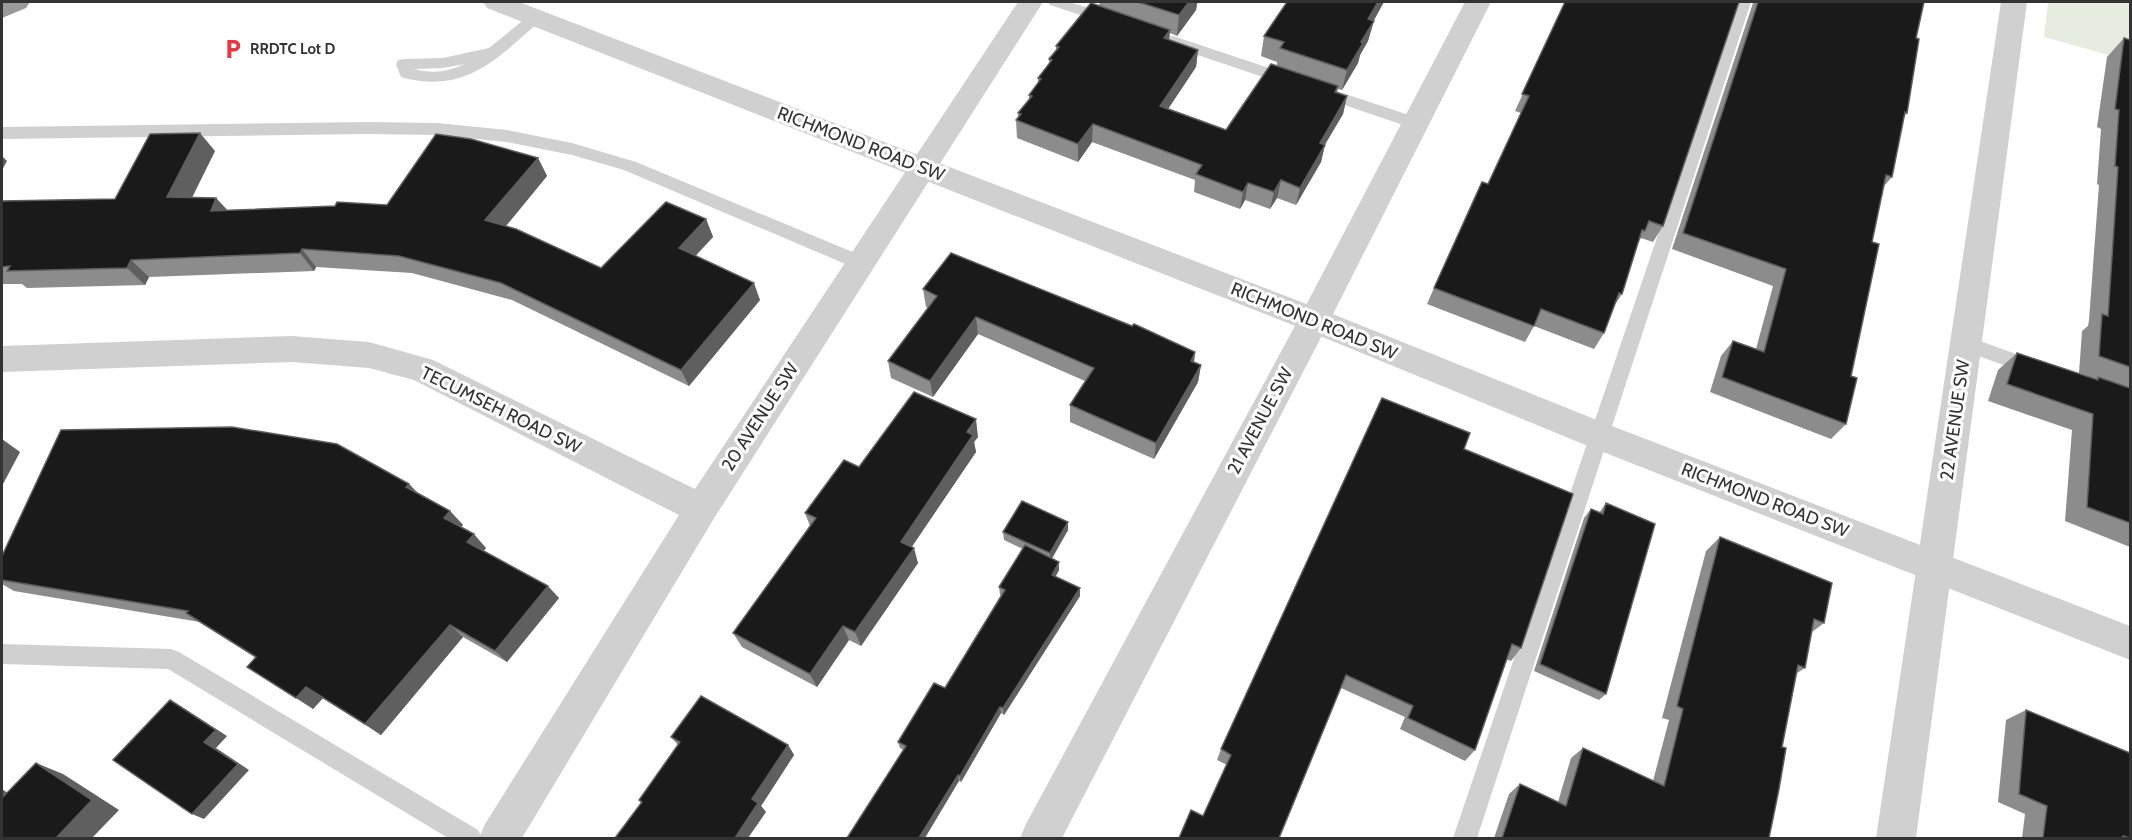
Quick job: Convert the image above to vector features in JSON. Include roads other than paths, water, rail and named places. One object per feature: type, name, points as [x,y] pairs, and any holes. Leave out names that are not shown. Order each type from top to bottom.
[{"type":"highway","points":[[2,10],[17,2]]},
{"type":"street","name":"RICHMOND ROAD SW","points":[[496,2],[1314,320],[1600,436],[2130,643]]},
{"type":"street","name":"20 AVENUE SW","points":[[499,838],[700,509],[1030,2]]},
{"type":"street","name":"21 AVENUE SW","points":[[1040,838],[1314,320],[1478,2]]},
{"type":"street","name":"22 AVENUE SW","points":[[1896,838],[2014,2]]},
{"type":"street","name":"TECUMSEH ROAD SW","points":[[2,359],[292,349],[369,355],[422,369],[700,509]]},
{"type":"lane","points":[[1055,2],[1128,26]]},
{"type":"lane","points":[[1465,838],[1744,2]]},
{"type":"lane","points":[[491,53],[536,17]]},
{"type":"lane","points":[[1161,37],[1415,123]]},
{"type":"lane","points":[[2,133],[368,128],[436,129],[507,135],[572,149],[630,166],[861,263]]},
{"type":"lane","points":[[1966,344],[2056,375]]},
{"type":"lane","points":[[2,654],[171,659],[471,838]]},
{"type":"place","name":"RRDTC Lot D","points":[[233,49]]}]
